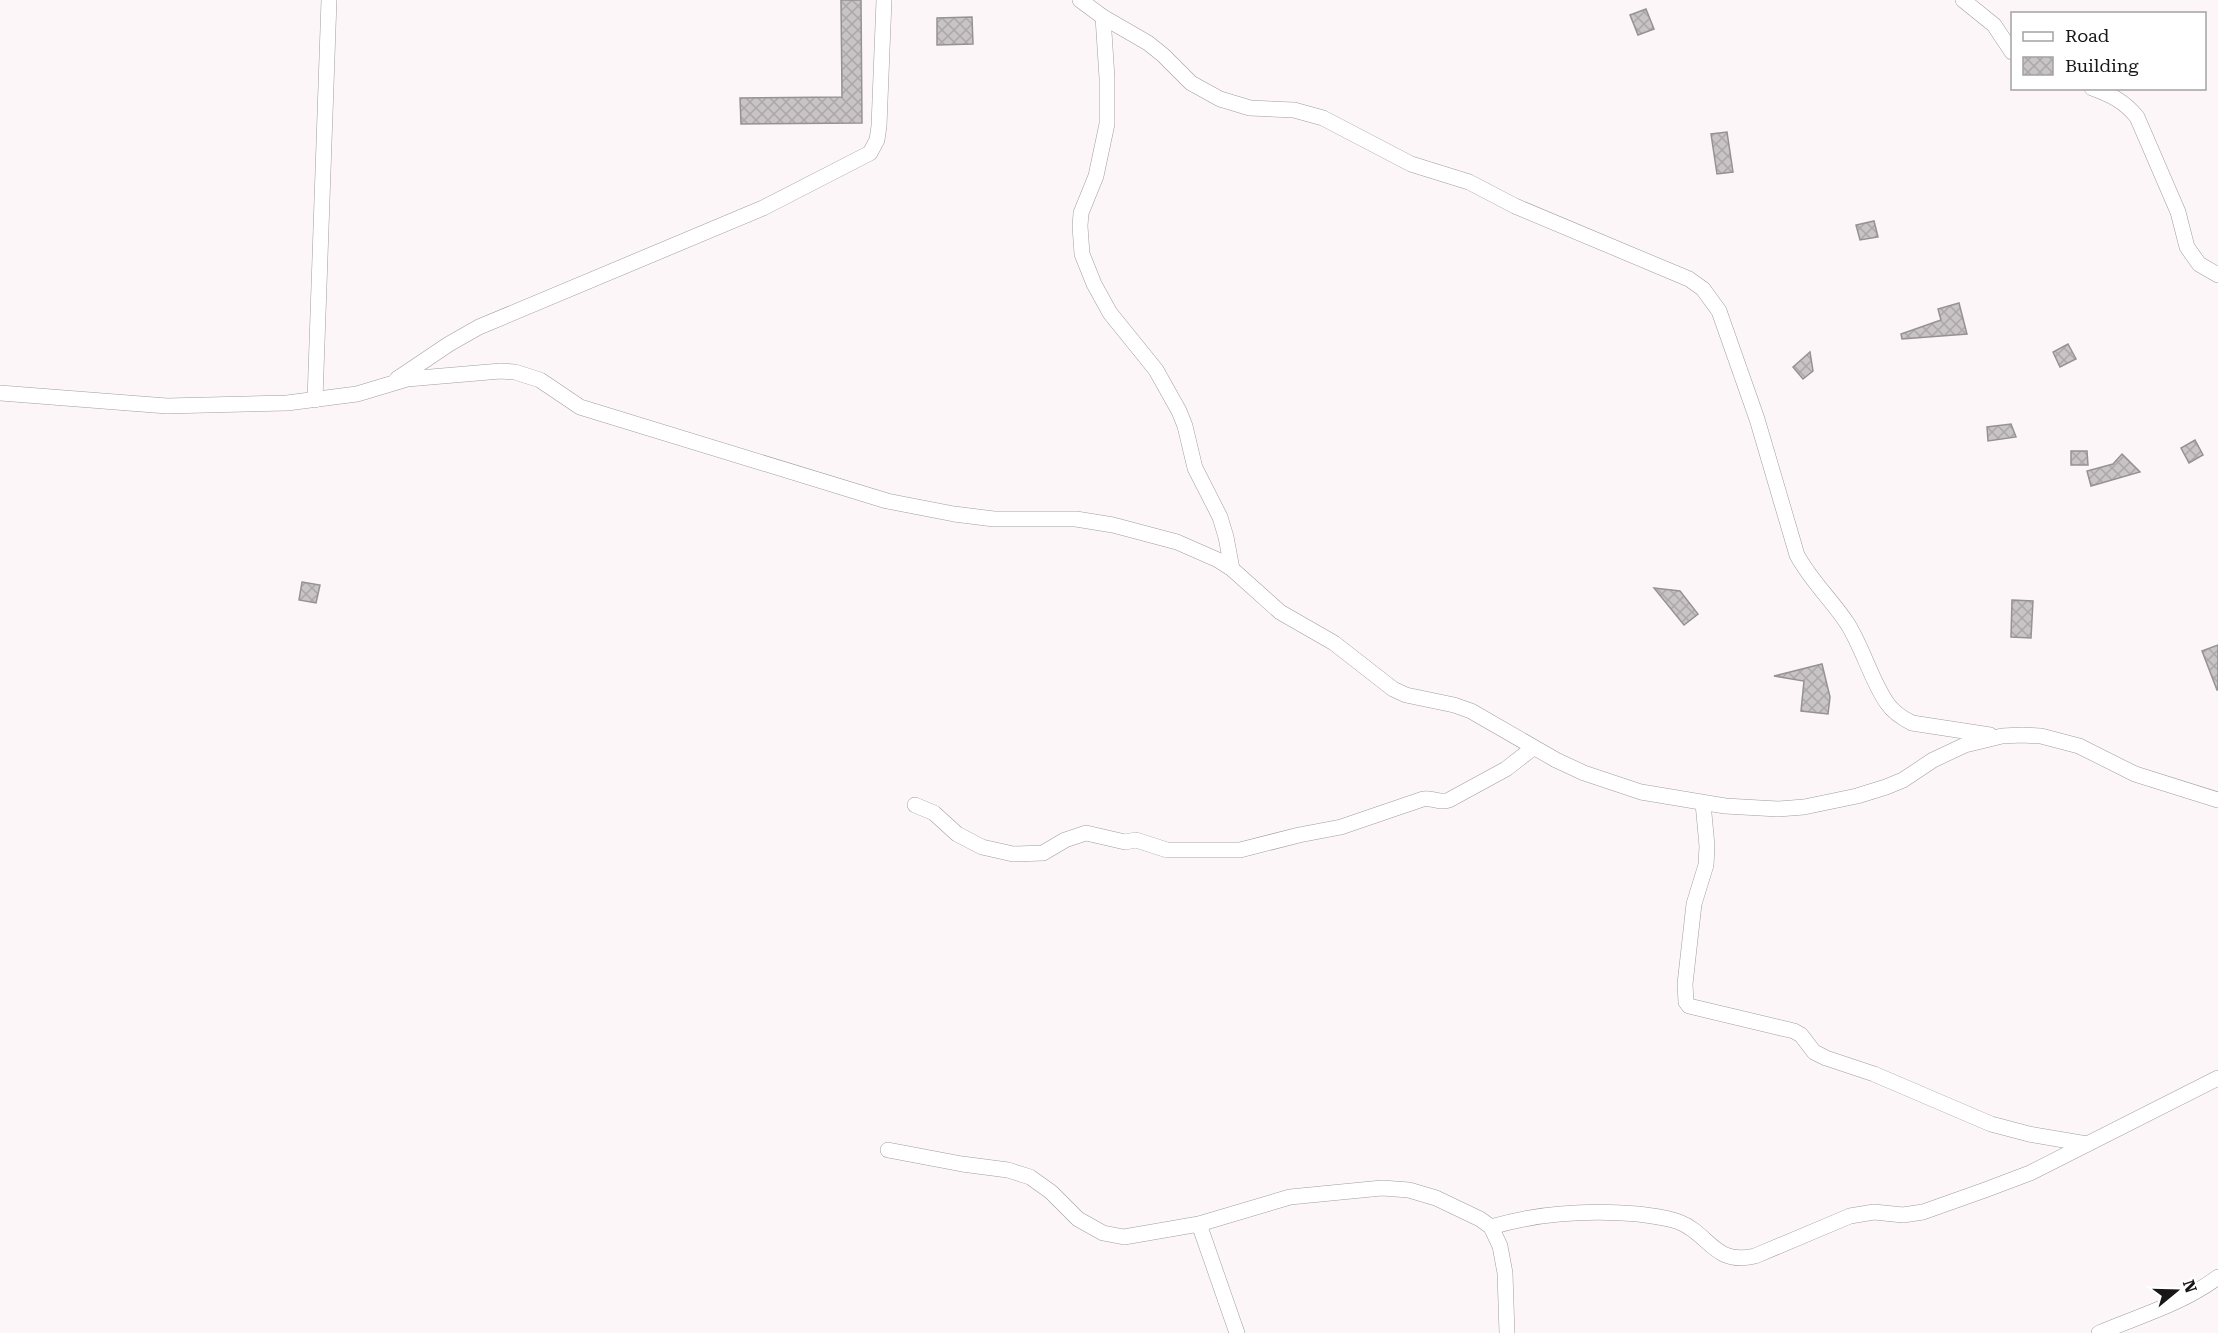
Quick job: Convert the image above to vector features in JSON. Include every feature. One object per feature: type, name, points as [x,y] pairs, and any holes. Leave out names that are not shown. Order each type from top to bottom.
[{"type":"street","points":[[315,400],[329,0]]},
{"type":"street","points":[[392,382],[439,350],[479,327],[763,208],[870,153],[877,140],[879,126],[884,0]]},
{"type":"street","points":[[1080,0],[1103,17],[1148,43],[1191,83],[1220,99],[1250,108],[1294,110],[1323,118],[1411,164],[1469,182],[1515,206],[1689,279],[1703,289],[1719,311],[1757,418],[1797,555],[1806,572],[1846,623],[1859,644],[1886,702],[1902,718],[1912,723],[2002,736],[2041,736],[2061,740],[2088,750],[2146,778],[2218,800]]},
{"type":"street","points":[[1963,0],[1994,25],[2011,49]]},
{"type":"street","points":[[1103,17],[1107,124],[1098,168],[1082,213],[1080,226],[1082,254],[1094,284],[1110,313],[1156,370],[1179,411],[1195,468],[1220,518],[1232,569]]},
{"type":"street","points":[[2097,90],[2116,97],[2137,117],[2178,212],[2187,247],[2199,264],[2218,274]]},
{"type":"street","points":[[0,393],[167,406],[277,404],[357,394],[407,379],[515,372],[540,380],[580,407],[887,501],[994,519],[1076,519],[1113,525],[1177,542],[1232,569],[1280,612],[1334,643],[1393,689],[1406,695],[1471,711],[1533,748],[1584,773],[1641,792],[1751,808],[1778,808],[1831,802],[1886,787],[1903,780],[1949,752],[1974,742],[2002,736]]},
{"type":"street","points":[[915,805],[934,813],[950,828],[982,847],[1013,854],[1042,853],[1065,840],[1086,833],[1125,842],[1136,840],[1167,850],[1240,850],[1341,827],[1423,799],[1429,798],[1444,802],[1506,769],[1533,748]]},
{"type":"street","points":[[1703,802],[1707,846],[1706,865],[1694,904],[1685,984],[1686,1002],[1689,1006],[1794,1031],[1801,1035],[1815,1052],[1826,1058],[1874,1074],[1991,1124],[2029,1134],[2087,1144]]},
{"type":"street","points":[[1491,1227],[1577,1212],[1607,1211],[1653,1216],[1680,1222],[1729,1257],[1740,1260],[1755,1256],[1850,1216],[1874,1212],[1903,1215],[1923,1212],[2030,1173],[2218,1078]]},
{"type":"street","points":[[888,1150],[1008,1170],[1030,1177],[1051,1192],[1078,1219],[1103,1233],[1124,1237],[1199,1224],[1290,1197],[1382,1188],[1409,1190],[1436,1198],[1480,1219],[1491,1227],[1500,1246],[1505,1273],[1508,1333]]},
{"type":"street","points":[[1199,1224],[1237,1333]]},
{"type":"street","points":[[2100,1333],[2199,1290],[2218,1277]]},
{"type":"building","points":[[841,0],[861,0],[862,123],[741,124],[740,98],[842,97]]},
{"type":"building","points":[[1646,9],[1654,29],[1638,35],[1630,15]]},
{"type":"building","points":[[972,17],[973,44],[937,45],[937,18]]},
{"type":"building","points":[[1727,132],[1733,172],[1717,174],[1711,134]]},
{"type":"building","points":[[1874,221],[1878,237],[1860,240],[1856,225]]},
{"type":"building","points":[[1959,303],[1967,334],[1902,339],[1901,334],[1941,320],[1938,309]]},
{"type":"building","points":[[2068,344],[2076,359],[2060,367],[2053,352]]},
{"type":"building","points":[[1810,352],[1813,371],[1803,379],[1793,367]]},
{"type":"building","points":[[2011,424],[2016,437],[1988,441],[1987,427]]},
{"type":"building","points":[[2195,440],[2203,455],[2189,463],[2181,448]]},
{"type":"building","points":[[2071,451],[2087,451],[2088,465],[2071,465]]},
{"type":"building","points":[[2122,454],[2140,472],[2091,486],[2087,471],[2113,464]]},
{"type":"building","points":[[302,582],[320,585],[316,603],[299,600]]},
{"type":"building","points":[[1654,588],[1680,591],[1698,614],[1684,625]]},
{"type":"building","points":[[2012,600],[2033,601],[2031,638],[2011,637]]},
{"type":"building","points":[[2218,645],[2218,690],[2217,690],[2202,651]]},
{"type":"building","points":[[1822,664],[1830,697],[1828,714],[1801,711],[1804,681],[1774,676]]}]
